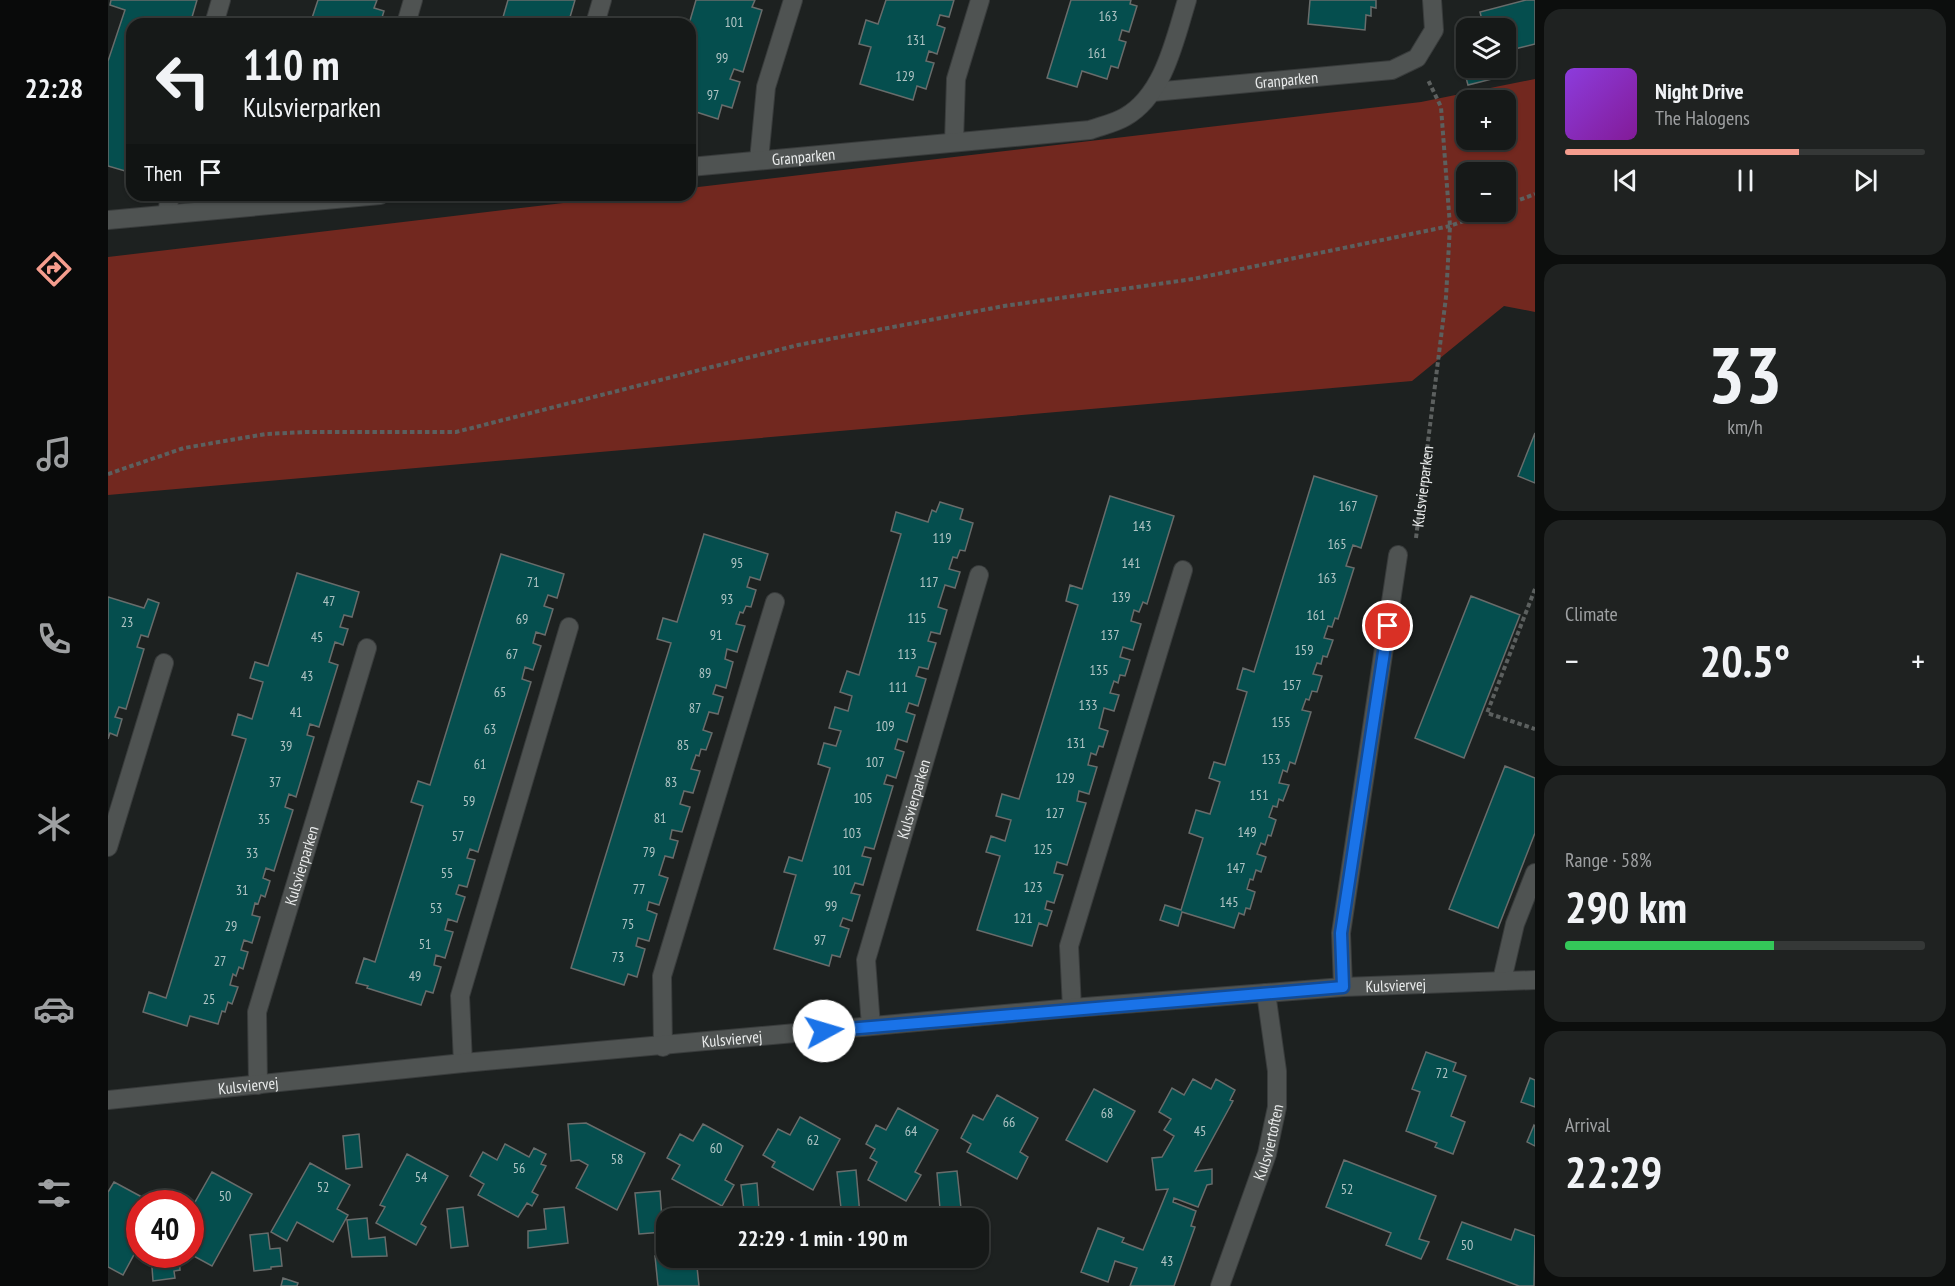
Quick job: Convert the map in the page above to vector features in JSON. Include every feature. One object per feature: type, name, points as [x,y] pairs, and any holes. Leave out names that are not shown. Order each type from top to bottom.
[{"type":"street","points":[[216,18],[221,0]]},
{"type":"street","points":[[408,18],[413,0]]},
{"type":"street","points":[[597,18],[602,0]]},
{"type":"street","name":"Granparken","points":[[759,160],[766,87],[793,0]]},
{"type":"street","points":[[954,142],[956,79],[980,0]]},
{"type":"street","name":"Granparken","points":[[696,166],[1090,130],[1126,117],[1153,92],[1169,57],[1187,0]]},
{"type":"street","points":[[1417,58],[1434,30],[1432,0]]},
{"type":"street","name":"Granparken","points":[[1153,92],[1392,70],[1417,58]]},
{"type":"street","points":[[167,214],[169,201]]},
{"type":"street","points":[[108,220],[307,201]]},
{"type":"street","points":[[1343,987],[1341,933],[1398,555]]},
{"type":"street","points":[[1072,1008],[1069,946],[1183,570]]},
{"type":"street","name":"Kulsvierparken","points":[[871,1026],[866,960],[979,575]]},
{"type":"street","points":[[663,1047],[662,976],[775,602]]},
{"type":"street","points":[[463,1063],[460,996],[569,627]]},
{"type":"street","name":"Kulsvierparken","points":[[258,1085],[257,1012],[367,648]]},
{"type":"street","points":[[108,847],[164,663]]},
{"type":"street","points":[[1502,980],[1515,924],[1535,873]]},
{"type":"street","name":"Kulsviervej","points":[[108,1100],[463,1063],[663,1047],[1072,1008],[1343,987],[1535,980]]},
{"type":"street","name":"Kulsviertoften","points":[[1220,1286],[1267,1154],[1277,1107],[1277,1071],[1266,993]]},
{"type":"path","points":[[1417,58],[1441,107],[1450,226]]},
{"type":"path","points":[[1516,201],[1535,194]]},
{"type":"path","points":[[108,474],[184,448],[266,434],[456,432],[798,345],[1004,306],[1193,279],[1461,222]]},
{"type":"path","name":"Kulsvierparken","points":[[1398,555],[1415,542],[1446,297],[1450,226]]},
{"type":"path","points":[[1535,589],[1487,713],[1535,729]]},
{"type":"shaded area","points":[[1535,79],[1535,312],[1504,306],[1412,381],[108,495],[108,257],[580,201],[696,201],[696,187],[1421,102],[1456,95],[1456,150],[1516,150],[1516,90],[1480,90]]},
{"type":"building","points":[[111,0],[197,0],[192,18],[126,18],[126,171],[108,166],[108,61],[125,10],[110,5]]},
{"type":"building","points":[[318,0],[377,0],[374,8],[384,11],[382,18],[312,18]]},
{"type":"building","points":[[508,0],[575,0],[570,18],[503,18]]},
{"type":"building","points":[[696,0],[755,0],[752,7],[762,10],[743,72],[734,69],[730,79],[740,82],[732,108],[722,105],[718,119],[696,112],[696,18],[691,18]]},
{"type":"building","points":[[886,0],[954,0],[949,17],[940,15],[937,25],[945,28],[937,54],[929,51],[926,61],[934,63],[926,89],[917,86],[913,100],[860,84],[871,47],[859,44],[866,20],[878,24]]},
{"type":"building","points":[[1071,0],[1131,0],[1130,4],[1137,6],[1129,32],[1122,30],[1119,40],[1126,42],[1118,68],[1111,66],[1107,79],[1082,71],[1077,87],[1047,78]]},
{"type":"building","points":[[1310,0],[1376,0],[1376,8],[1371,7],[1371,16],[1366,15],[1365,30],[1308,24]]},
{"type":"building","points":[[1526,0],[1535,0],[1535,44],[1516,49],[1516,18],[1482,18],[1480,12]]},
{"type":"building","points":[[1466,78],[1496,78],[1468,85]]},
{"type":"building","points":[[1535,433],[1535,483],[1518,476]]},
{"type":"building","points":[[1314,476],[1377,496],[1361,548],[1353,545],[1346,566],[1354,568],[1338,619],[1335,618],[1332,627],[1328,626],[1324,638],[1333,640],[1327,657],[1323,656],[1321,664],[1317,663],[1313,674],[1322,676],[1317,692],[1312,691],[1302,710],[1311,712],[1295,764],[1290,762],[1287,772],[1283,770],[1279,783],[1289,785],[1283,801],[1279,799],[1277,807],[1273,806],[1269,817],[1276,820],[1271,836],[1268,835],[1265,845],[1261,843],[1257,854],[1266,857],[1261,872],[1256,870],[1253,880],[1250,879],[1247,889],[1255,892],[1250,909],[1246,908],[1244,915],[1239,913],[1234,928],[1182,912],[1178,926],[1160,920],[1165,905],[1181,910],[1203,838],[1189,833],[1196,810],[1210,814],[1220,782],[1209,778],[1214,762],[1225,765],[1247,692],[1237,689],[1243,668],[1254,672]]},
{"type":"building","points":[[1110,496],[1174,516],[1147,604],[1143,602],[1139,612],[1134,610],[1131,621],[1141,624],[1133,650],[1123,647],[1120,657],[1130,660],[1125,676],[1120,675],[1118,683],[1114,681],[1110,693],[1119,695],[1114,711],[1104,708],[1099,728],[1108,731],[1103,747],[1099,746],[1096,755],[1091,753],[1088,765],[1097,767],[1089,794],[1079,791],[1077,801],[1086,803],[1067,865],[1057,862],[1054,873],[1063,875],[1054,903],[1047,901],[1045,909],[1052,911],[1047,926],[1039,923],[1032,946],[977,930],[1000,856],[986,852],[991,836],[1005,841],[1011,820],[996,816],[1002,794],[1019,799],[1078,605],[1066,601],[1070,585],[1082,589]]},
{"type":"building","points":[[940,502],[963,509],[960,519],[973,523],[965,551],[960,550],[957,558],[953,557],[949,569],[960,572],[955,588],[945,585],[938,607],[947,610],[940,634],[931,632],[928,641],[936,643],[928,669],[919,667],[916,676],[926,679],[918,706],[909,703],[906,712],[915,715],[907,742],[898,739],[895,749],[904,752],[896,778],[887,775],[884,784],[893,786],[874,849],[865,847],[862,856],[871,858],[863,885],[855,883],[851,893],[860,895],[852,921],[843,918],[840,926],[849,929],[840,957],[832,955],[829,966],[774,949],[796,875],[784,872],[789,857],[802,861],[830,768],[818,764],[824,743],[836,746],[841,731],[829,728],[835,707],[848,711],[852,696],[840,692],[847,671],[859,675],[901,534],[891,531],[896,512],[928,522],[932,510],[936,512]]},
{"type":"building","points":[[704,534],[768,554],[760,580],[750,577],[747,587],[756,590],[751,607],[746,606],[743,613],[740,612],[736,624],[745,626],[737,652],[727,649],[725,659],[733,662],[726,688],[716,685],[713,694],[723,697],[718,714],[709,712],[703,730],[712,733],[706,750],[701,749],[699,756],[696,755],[691,769],[700,771],[693,793],[684,791],[680,804],[690,807],[682,832],[672,830],[670,839],[678,841],[673,858],[665,856],[659,875],[668,878],[659,905],[649,902],[647,910],[657,914],[649,941],[638,938],[636,946],[645,949],[637,977],[628,974],[624,985],[571,968],[671,643],[657,639],[663,618],[677,622]]},
{"type":"building","points":[[501,554],[564,574],[557,598],[548,595],[544,606],[553,609],[545,635],[536,632],[533,643],[541,646],[533,670],[525,667],[522,679],[531,682],[478,852],[470,849],[467,858],[475,860],[467,887],[459,885],[456,894],[465,897],[457,922],[448,919],[445,930],[453,932],[445,958],[436,955],[434,965],[441,967],[433,993],[426,991],[421,1005],[356,983],[364,958],[375,962],[423,806],[411,802],[418,781],[430,785]]},
{"type":"building","points":[[297,573],[359,592],[352,617],[344,615],[340,627],[348,629],[343,645],[335,642],[329,662],[338,665],[319,727],[310,724],[307,735],[314,737],[296,797],[289,794],[285,807],[293,810],[274,871],[266,868],[263,878],[270,881],[265,897],[261,895],[258,904],[255,903],[252,915],[260,917],[252,943],[244,940],[241,950],[248,952],[243,969],[239,967],[236,976],[233,974],[230,985],[238,987],[232,1004],[228,1002],[218,1024],[190,1016],[187,1026],[143,1012],[149,992],[166,998],[246,739],[232,735],[238,714],[252,719],[263,682],[250,678],[255,662],[268,666]]},
{"type":"building","points":[[1471,596],[1520,615],[1464,758],[1415,738]]},
{"type":"building","points":[[108,597],[144,608],[148,599],[159,603],[148,637],[141,635],[137,647],[144,649],[126,709],[119,707],[115,717],[122,719],[117,736],[110,733],[108,739]]},
{"type":"building","points":[[1505,766],[1535,778],[1535,833],[1498,928],[1449,909]]},
{"type":"building","points":[[1426,1052],[1456,1063],[1453,1071],[1466,1076],[1451,1116],[1465,1122],[1453,1154],[1435,1147],[1437,1143],[1406,1131],[1420,1092],[1412,1089]]},
{"type":"building","points":[[1530,1078],[1535,1080],[1535,1107],[1521,1102]]},
{"type":"building","points":[[1193,1079],[1211,1089],[1216,1079],[1235,1090],[1230,1100],[1233,1101],[1195,1171],[1212,1169],[1212,1184],[1207,1185],[1198,1207],[1174,1198],[1173,1202],[1196,1211],[1191,1226],[1195,1227],[1174,1286],[1130,1286],[1137,1268],[1115,1261],[1108,1282],[1081,1272],[1098,1228],[1124,1238],[1122,1242],[1143,1250],[1168,1189],[1156,1190],[1152,1158],[1162,1157],[1174,1136],[1164,1130],[1171,1119],[1159,1112],[1172,1088],[1184,1095]]},
{"type":"building","points":[[1094,1089],[1135,1111],[1107,1162],[1066,1140]]},
{"type":"building","points":[[997,1095],[1038,1118],[1020,1152],[1028,1157],[1017,1179],[967,1152],[971,1144],[961,1138],[973,1115],[983,1120]]},
{"type":"building","points":[[898,1108],[938,1130],[915,1172],[921,1175],[906,1201],[868,1180],[877,1162],[870,1158],[875,1149],[866,1144],[876,1125],[886,1130]]},
{"type":"building","points":[[800,1117],[840,1139],[813,1190],[772,1167],[775,1162],[763,1155],[778,1129],[790,1135]]},
{"type":"building","points":[[586,1123],[645,1153],[617,1210],[576,1188],[588,1165],[579,1160],[571,1161],[568,1124]]},
{"type":"building","points":[[703,1124],[743,1146],[725,1180],[734,1185],[722,1206],[672,1179],[680,1165],[667,1158],[680,1134],[693,1141]]},
{"type":"building","points":[[1535,1126],[1535,1146],[1527,1142]]},
{"type":"building","points":[[359,1134],[362,1167],[346,1169],[343,1136]]},
{"type":"building","points":[[505,1144],[529,1157],[534,1148],[546,1154],[541,1164],[546,1166],[532,1192],[538,1195],[532,1206],[527,1203],[518,1217],[478,1195],[484,1184],[470,1176],[483,1152],[497,1160]]},
{"type":"building","points":[[407,1154],[448,1176],[421,1224],[426,1227],[416,1245],[376,1223],[385,1207],[380,1205]]},
{"type":"building","points":[[1344,1160],[1436,1196],[1419,1239],[1429,1242],[1421,1259],[1386,1245],[1391,1233],[1326,1207]]},
{"type":"building","points":[[310,1163],[350,1185],[337,1209],[348,1215],[333,1242],[297,1222],[287,1241],[271,1232]]},
{"type":"building","points":[[856,1170],[859,1208],[841,1208],[837,1172]]},
{"type":"building","points":[[957,1171],[961,1208],[940,1208],[937,1173]]},
{"type":"building","points":[[212,1172],[252,1194],[212,1266],[204,1262],[204,1190],[202,1190]]},
{"type":"building","points":[[114,1182],[129,1190],[126,1190],[127,1268],[123,1275],[108,1267],[108,1192]]},
{"type":"building","points":[[757,1183],[759,1208],[744,1208],[741,1185]]},
{"type":"building","points":[[660,1191],[661,1208],[656,1208],[656,1233],[639,1234],[635,1193]]},
{"type":"building","points":[[463,1207],[468,1246],[451,1248],[447,1209]]},
{"type":"building","points":[[564,1207],[568,1243],[528,1248],[528,1231],[546,1229],[544,1209]]},
{"type":"building","points":[[367,1218],[369,1239],[385,1237],[387,1256],[352,1257],[347,1220]]},
{"type":"building","points":[[1462,1222],[1511,1240],[1515,1229],[1535,1236],[1534,1286],[1519,1286],[1447,1259]]},
{"type":"building","points":[[268,1233],[270,1249],[280,1248],[282,1266],[254,1271],[250,1235]]},
{"type":"building","points":[[152,1268],[180,1268],[180,1270],[174,1271],[175,1278],[153,1281]]},
{"type":"building","points":[[656,1268],[697,1268],[699,1286],[658,1286]]},
{"type":"building","points":[[283,1278],[298,1283],[297,1286],[281,1286]]},
{"type":"route","points":[[824,1031],[1072,1008],[1343,987],[1341,933],[1388,626]]}]
